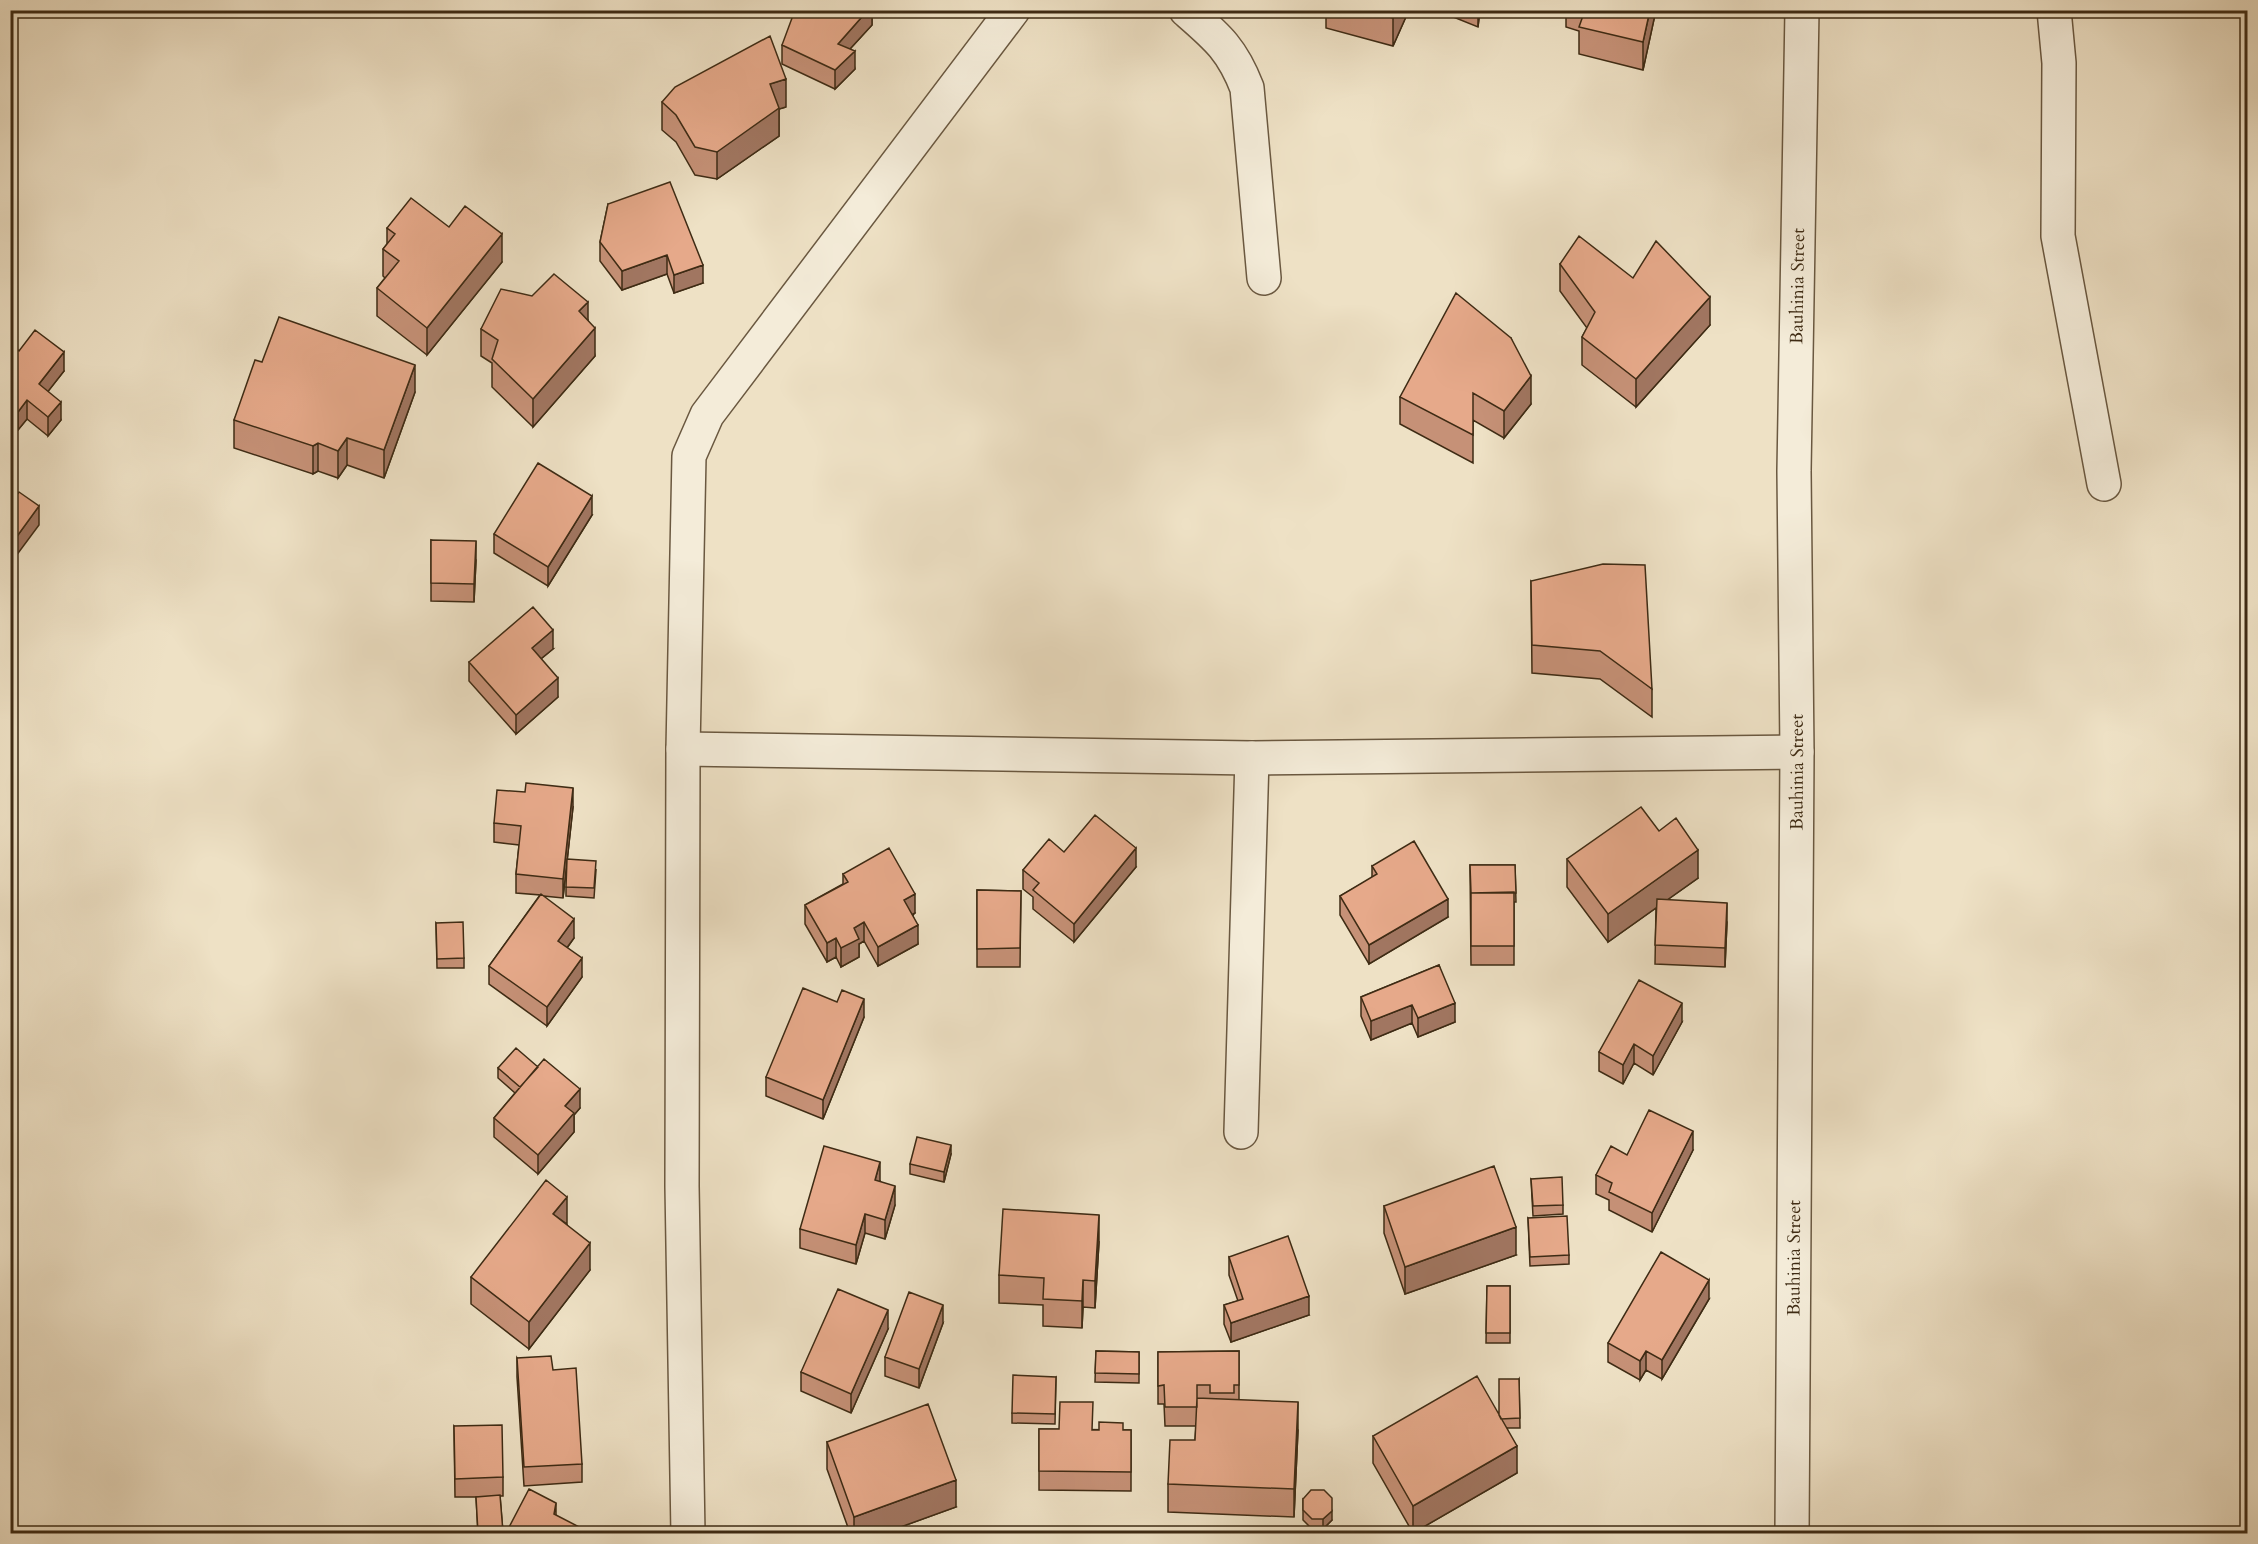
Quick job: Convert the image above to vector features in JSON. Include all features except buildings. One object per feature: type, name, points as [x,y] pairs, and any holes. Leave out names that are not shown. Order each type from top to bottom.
[{"type":"street","points":[[688,1533],[682,1186],[683,749],[689,456],[707,415],[1013,10]]},
{"type":"street","points":[[1186,10],[1222,40],[1239,68],[1247,88],[1264,278]]},
{"type":"street","name":"Bauhinia Street","points":[[1792,1533],[1797,752],[1794,471],[1802,10]]},
{"type":"street","points":[[2054,10],[2059,63],[2058,236],[2104,484]]},
{"type":"street","points":[[683,749],[1252,758],[1797,752]]},
{"type":"street","points":[[1241,1132],[1252,758]]}]
